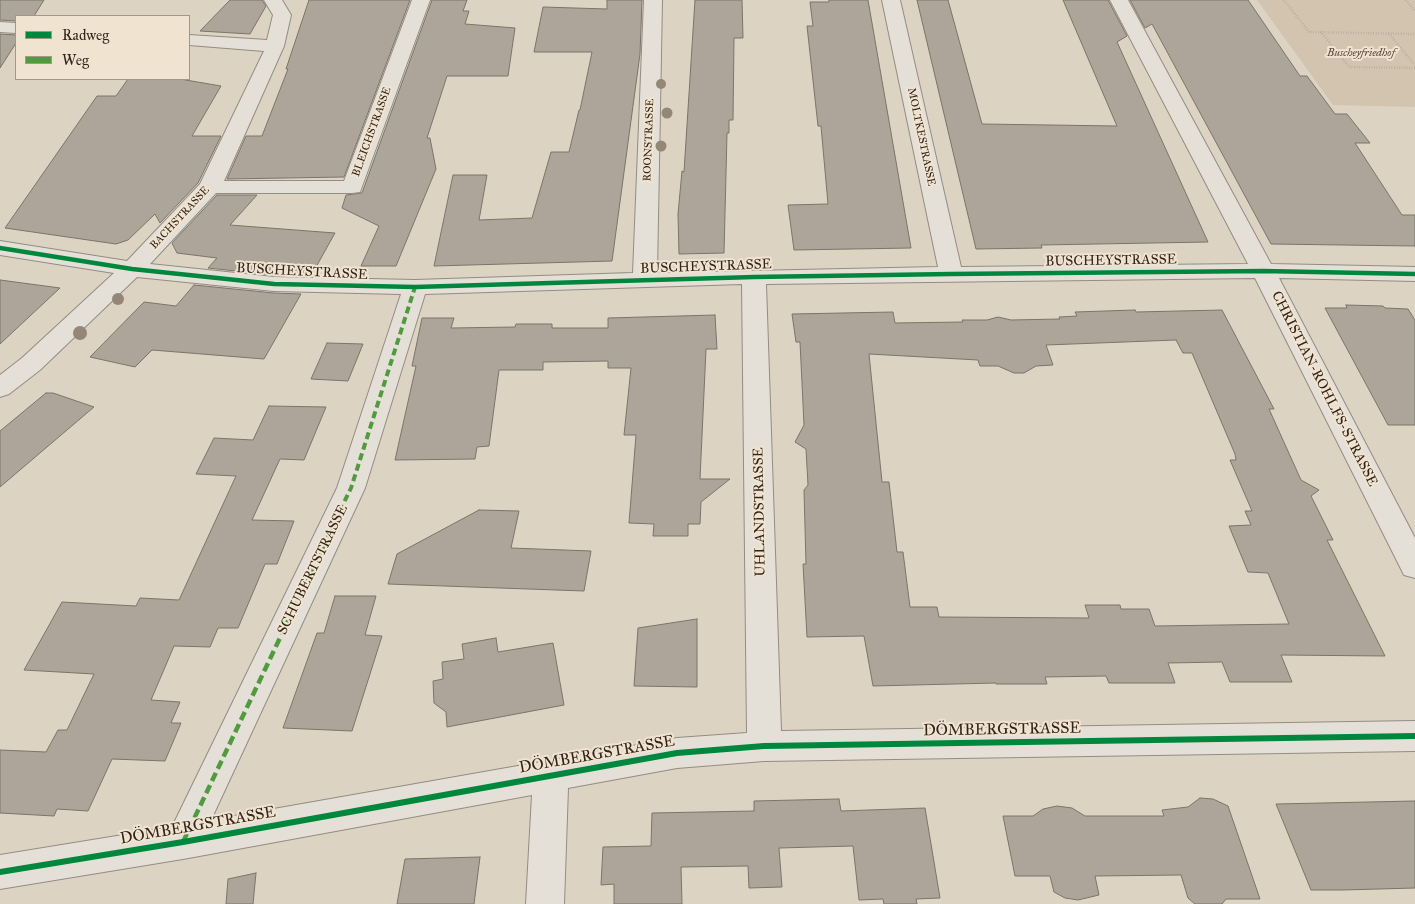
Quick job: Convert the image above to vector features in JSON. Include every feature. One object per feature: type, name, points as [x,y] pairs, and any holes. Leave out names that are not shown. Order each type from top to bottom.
[{"type":"street","name":"BACHSTRASSE","points":[[0,388],[31,364],[132,269],[210,187],[275,46],[282,15],[273,0]]},
{"type":"street","name":"BLEICHSTRASSE","points":[[210,187],[352,187],[421,0]]},
{"type":"street","name":"ROONSTRASSE","points":[[645,280],[653,0]]},
{"type":"street","name":"MOLTKESTRASSE","points":[[891,0],[951,274]]},
{"type":"street","name":"CHRISTIAN-ROHLFS-STRASSE","points":[[1118,0],[1263,271],[1415,567]]},
{"type":"street","points":[[0,27],[15,28]]},
{"type":"street","points":[[190,40],[275,46]]},
{"type":"street","name":"BUSCHEYSTRASSE","points":[[0,248],[132,269],[274,284],[415,287],[754,277],[951,274],[1263,271],[1415,274]]},
{"type":"street","name":"UHLANDSTRASSE","points":[[754,277],[764,746]]},
{"type":"street","name":"SCHUBERTSTRASSE","points":[[183,842],[351,488],[415,287]]},
{"type":"street","name":"DÖMBERGSTRASSE","points":[[0,872],[183,842],[677,753],[764,746],[1415,736]]},
{"type":"street","points":[[546,904],[551,775]]},
{"type":"path","points":[[1284,0],[1308,32],[1415,34]]},
{"type":"path","points":[[1406,0],[1415,11]]},
{"type":"path","points":[[1321,32],[1349,67],[1415,67]]},
{"type":"path","points":[[1389,33],[1415,67]]},
{"type":"green space","name":"Buscheyfriedhof","points":[[1257,0],[1415,0],[1415,107],[1333,105]]},
{"type":"building","points":[[0,0],[44,0],[35,15],[15,15],[15,21],[0,20]]},
{"type":"building","points":[[230,0],[262,0],[266,6],[250,34],[200,31]]},
{"type":"building","points":[[309,0],[410,0],[344,177],[227,179],[246,136],[262,136],[288,69],[286,69]]},
{"type":"building","points":[[432,0],[467,0],[463,11],[469,11],[465,24],[515,28],[508,76],[447,76],[427,138],[430,138],[436,169],[396,266],[361,266],[379,226],[342,208],[346,195],[362,193]]},
{"type":"building","points":[[607,0],[642,0],[640,54],[612,261],[434,266],[453,175],[487,175],[479,220],[532,218],[551,152],[569,152],[592,52],[534,52],[543,7],[607,9]]},
{"type":"building","points":[[695,0],[742,0],[743,38],[734,38],[733,120],[729,120],[729,133],[727,133],[724,253],[679,254],[678,214],[682,171],[684,172]]},
{"type":"building","points":[[829,0],[868,0],[911,248],[794,250],[788,205],[828,204],[821,126],[818,126],[807,26],[813,26],[810,2],[829,2]]},
{"type":"building","points":[[917,0],[948,0],[982,124],[1117,126],[1063,0],[1108,0],[1127,36],[1117,42],[1208,242],[1041,245],[1042,248],[976,249]]},
{"type":"building","points":[[1130,0],[1248,0],[1300,76],[1307,76],[1335,114],[1347,114],[1370,143],[1355,143],[1402,215],[1415,215],[1415,246],[1271,244],[1152,24],[1145,28]]},
{"type":"building","points":[[0,34],[15,35],[15,45],[0,68]]},
{"type":"building","points":[[127,80],[186,80],[221,86],[192,136],[221,136],[198,183],[160,223],[155,214],[128,240],[116,244],[5,228],[97,96],[116,96]]},
{"type":"building","points":[[217,195],[257,195],[230,225],[335,233],[311,276],[274,275],[208,268],[217,258],[177,253],[172,243]]},
{"type":"building","points":[[0,280],[60,288],[0,344]]},
{"type":"building","points":[[194,285],[301,294],[264,359],[152,350],[135,367],[90,357],[144,302],[176,306]]},
{"type":"building","points":[[1346,305],[1408,309],[1415,320],[1415,425],[1388,425],[1325,308],[1347,308]]},
{"type":"building","points":[[1222,310],[1274,409],[1269,409],[1301,480],[1319,490],[1311,496],[1333,540],[1327,540],[1385,656],[1281,655],[1292,682],[1230,682],[1222,662],[1168,663],[1175,683],[1109,683],[1106,676],[1045,677],[1047,684],[996,683],[873,686],[864,636],[807,637],[803,564],[806,564],[804,490],[808,485],[806,449],[795,442],[804,425],[800,342],[796,342],[792,314],[893,312],[895,323],[963,322],[962,320],[987,320],[998,317],[1011,320],[1060,319],[1059,317],[1077,316],[1075,312]],"holes":[[[1176,340],[1183,353],[1192,353],[1235,454],[1236,460],[1230,460],[1252,511],[1245,511],[1251,525],[1229,526],[1248,572],[1268,573],[1289,624],[1155,626],[1149,609],[1121,609],[1120,605],[1085,605],[1089,618],[939,617],[937,607],[910,607],[903,552],[897,552],[889,482],[882,482],[869,354],[978,360],[980,366],[998,366],[1014,373],[1024,373],[1036,366],[1053,365],[1046,345]]]},
{"type":"building","points":[[715,315],[717,349],[706,349],[700,479],[730,479],[701,502],[700,524],[688,524],[688,536],[653,536],[654,524],[629,523],[636,435],[624,435],[631,368],[608,368],[608,361],[543,362],[543,370],[499,370],[489,446],[477,447],[475,459],[395,460],[416,366],[412,366],[422,318],[454,318],[451,328],[515,327],[516,324],[552,324],[552,328],[608,328],[608,318]]},
{"type":"building","points":[[327,343],[363,344],[348,381],[311,379]]},
{"type":"building","points":[[46,393],[53,393],[94,407],[0,487],[0,431]]},
{"type":"building","points":[[269,406],[326,407],[304,460],[280,459],[252,520],[294,521],[277,564],[265,564],[238,628],[218,628],[210,647],[174,646],[151,700],[180,702],[171,723],[181,723],[165,761],[112,759],[88,811],[57,809],[54,816],[0,813],[0,750],[46,752],[58,730],[67,730],[94,674],[24,670],[62,602],[136,606],[140,598],[179,600],[236,476],[196,474],[214,438],[253,440]]},
{"type":"building","points":[[479,510],[519,511],[511,548],[591,551],[584,591],[388,584],[397,554]]},
{"type":"building","points":[[335,596],[376,596],[365,635],[382,636],[352,731],[283,728],[317,633],[324,633]]},
{"type":"building","points":[[697,619],[697,687],[634,686],[638,628]]},
{"type":"building","points":[[496,638],[498,652],[553,643],[564,705],[447,727],[446,712],[434,703],[433,681],[443,679],[442,662],[464,659],[462,644]]},
{"type":"building","points":[[1200,798],[1213,799],[1228,806],[1260,899],[1226,899],[1222,904],[1195,904],[1188,898],[1181,875],[1095,876],[1099,895],[1078,900],[1065,898],[1054,892],[1050,876],[1015,876],[1003,816],[1033,816],[1043,809],[1057,806],[1072,808],[1085,816],[1164,816],[1162,810],[1188,807]]},
{"type":"building","points":[[839,799],[841,811],[925,808],[940,898],[916,899],[917,904],[884,904],[883,899],[859,900],[853,846],[779,848],[782,887],[749,888],[748,866],[681,867],[682,904],[614,904],[614,884],[601,885],[603,847],[651,846],[652,813],[754,811],[754,801]]},
{"type":"building","points":[[1415,801],[1415,888],[1342,890],[1311,890],[1276,804]]},
{"type":"building","points":[[480,857],[474,904],[397,904],[405,859]]},
{"type":"building","points":[[256,873],[253,904],[226,904],[228,879]]},
{"type":"marked path","points":[[183,842],[351,488],[415,287]]},
{"type":"cycle path","points":[[0,248],[132,269],[274,284],[415,287],[754,277],[951,274],[1263,271],[1415,274]]},
{"type":"cycle path","points":[[0,872],[183,842],[677,753],[764,746],[1415,736]]}]
